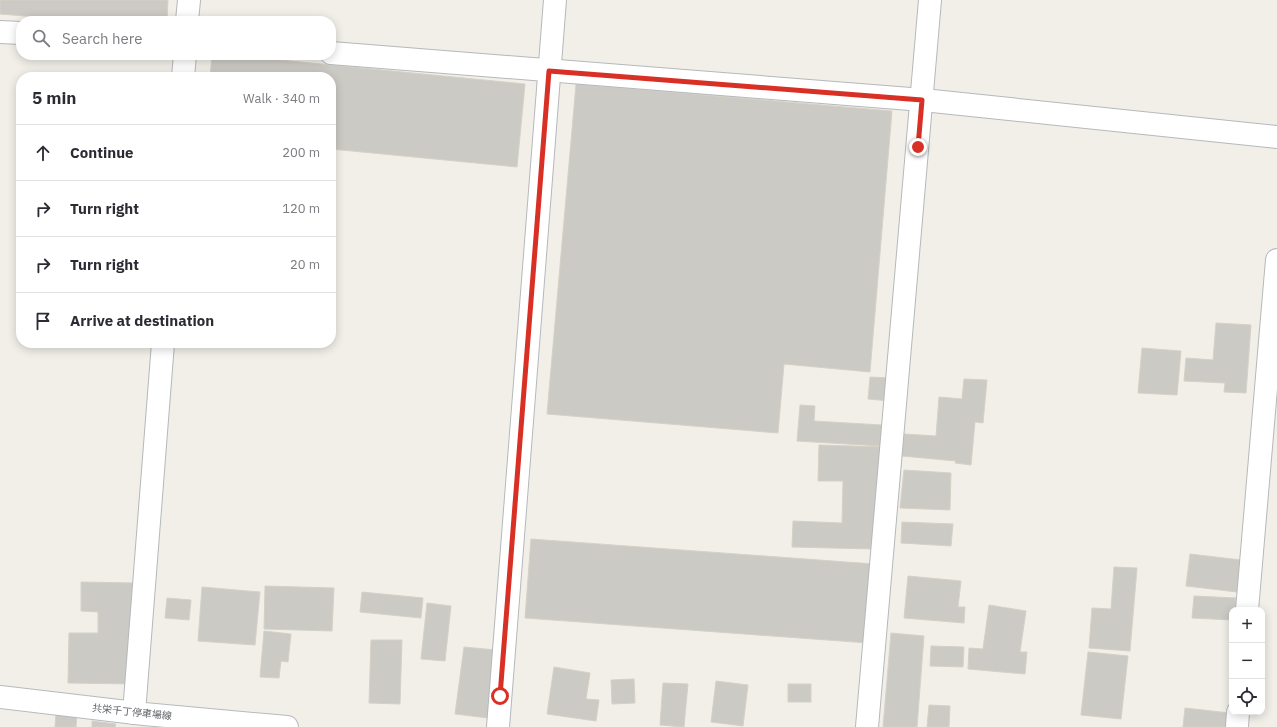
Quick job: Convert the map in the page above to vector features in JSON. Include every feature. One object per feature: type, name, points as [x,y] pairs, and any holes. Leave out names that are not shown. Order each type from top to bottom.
[{"type":"street","points":[[187,16],[189,0]]},
{"type":"street","points":[[498,727],[555,0]]},
{"type":"street","points":[[867,727],[930,0]]},
{"type":"street","points":[[0,32],[16,33]]},
{"type":"street","points":[[336,53],[922,100],[1277,137]]},
{"type":"street","points":[[183,72],[185,60]]},
{"type":"street","points":[[1247,607],[1277,260]]},
{"type":"street","points":[[134,713],[163,348]]},
{"type":"street","name":"共栄千丁停車場線","points":[[0,697],[134,713],[287,727]]},
{"type":"street","points":[[1237,727],[1238,715]]},
{"type":"building","points":[[0,0],[168,0],[167,16],[25,16],[0,14]]},
{"type":"building","points":[[212,60],[280,60],[525,84],[517,167],[336,149],[336,72],[210,72]]},
{"type":"building","points":[[576,84],[892,111],[870,372],[784,364],[778,433],[547,414]]},
{"type":"building","points":[[1216,323],[1251,325],[1246,393],[1224,392],[1225,383],[1184,381],[1186,358],[1213,360]]},
{"type":"building","points":[[1142,348],[1181,351],[1177,395],[1138,393]]},
{"type":"building","points":[[870,377],[892,378],[890,401],[868,399]]},
{"type":"building","points":[[964,379],[987,380],[983,423],[975,422],[971,465],[955,463],[956,461],[902,456],[904,434],[936,436],[939,397],[962,399]]},
{"type":"building","points":[[800,405],[815,406],[814,421],[882,425],[881,446],[797,441]]},
{"type":"building","points":[[819,445],[886,447],[883,525],[873,525],[872,549],[792,547],[793,521],[842,523],[843,481],[818,481]]},
{"type":"building","points":[[904,470],[951,473],[950,510],[900,508]]},
{"type":"building","points":[[902,522],[953,524],[951,546],[901,543]]},
{"type":"building","points":[[531,539],[874,564],[868,643],[525,618]]},
{"type":"building","points":[[1190,554],[1241,560],[1237,592],[1186,586]]},
{"type":"building","points":[[1114,567],[1137,568],[1130,651],[1089,648],[1092,608],[1111,609]]},
{"type":"building","points":[[908,576],[961,581],[958,607],[965,607],[964,623],[904,618]]},
{"type":"building","points":[[81,582],[135,583],[133,684],[68,683],[69,633],[98,633],[98,612],[81,611]]},
{"type":"building","points":[[265,586],[334,588],[332,631],[264,629]]},
{"type":"building","points":[[202,587],[260,592],[255,645],[198,641]]},
{"type":"building","points":[[362,592],[423,598],[421,618],[360,612]]},
{"type":"building","points":[[1194,596],[1236,598],[1235,607],[1229,607],[1229,620],[1192,618]]},
{"type":"building","points":[[167,598],[191,600],[189,620],[165,618]]},
{"type":"building","points":[[427,603],[451,606],[445,661],[421,659]]},
{"type":"building","points":[[989,605],[1026,611],[1020,652],[1027,652],[1025,674],[968,669],[969,648],[983,649]]},
{"type":"building","points":[[264,631],[291,634],[288,662],[281,661],[279,678],[260,677]]},
{"type":"building","points":[[891,633],[924,636],[917,727],[883,727]]},
{"type":"building","points":[[371,640],[402,640],[400,704],[369,703]]},
{"type":"building","points":[[931,646],[964,647],[963,667],[930,666]]},
{"type":"building","points":[[464,647],[496,650],[488,718],[455,714]]},
{"type":"building","points":[[1088,652],[1128,656],[1121,719],[1081,715]]},
{"type":"building","points":[[554,667],[590,673],[586,699],[599,700],[596,721],[547,714]]},
{"type":"building","points":[[634,679],[635,703],[612,704],[611,680]]},
{"type":"building","points":[[716,681],[748,685],[743,726],[711,722]]},
{"type":"building","points":[[663,683],[688,684],[684,727],[660,725]]},
{"type":"building","points":[[788,684],[811,684],[811,702],[788,702]]},
{"type":"building","points":[[929,705],[950,706],[949,727],[927,727]]},
{"type":"building","points":[[1185,708],[1229,713],[1230,715],[1229,727],[1183,727]]},
{"type":"building","points":[[56,712],[77,713],[76,727],[55,727]]},
{"type":"building","points":[[92,721],[116,724],[115,727],[92,727]]},
{"type":"route","points":[[500,696],[549,71],[922,100],[918,147]]}]
